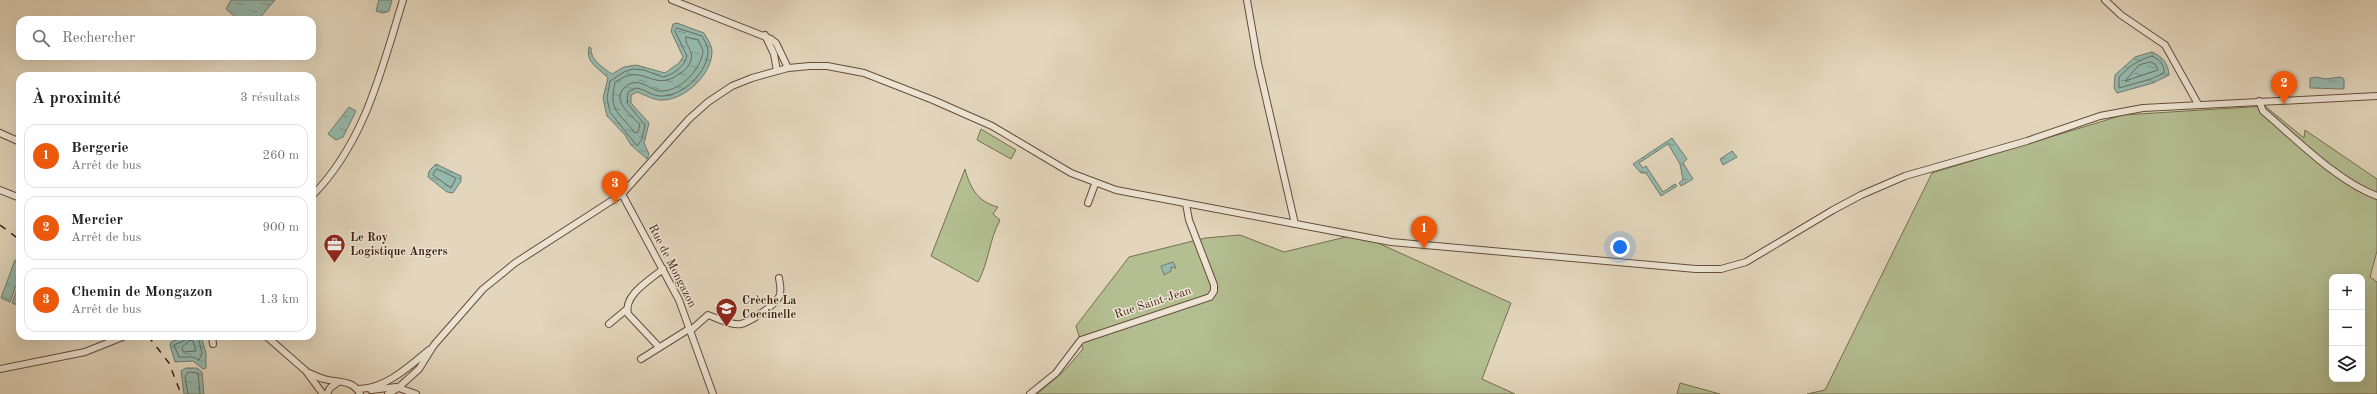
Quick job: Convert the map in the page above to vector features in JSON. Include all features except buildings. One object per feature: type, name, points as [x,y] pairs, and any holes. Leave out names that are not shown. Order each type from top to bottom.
[{"type":"street","points":[[316,191],[343,158],[368,112],[403,0]]},
{"type":"street","points":[[672,0],[765,36],[776,43],[788,68]]},
{"type":"street","points":[[1247,0],[1258,63],[1295,224]]},
{"type":"street","points":[[2105,0],[2121,14],[2165,45],[2198,104]]},
{"type":"street","points":[[765,36],[774,54],[777,71]]},
{"type":"street","points":[[388,394],[398,388],[419,368],[434,345],[472,300],[496,277],[525,256],[622,194],[689,119],[704,105],[732,86],[788,68],[827,66],[864,73],[992,126],[1070,173],[1095,184],[1116,190],[1391,242],[1696,269],[1721,268],[1758,256],[1861,195],[1916,173],[2027,142],[2117,112],[2198,104],[2377,96]]},
{"type":"street","points":[[2259,101],[2263,111],[2311,153],[2361,189],[2377,196]]},
{"type":"street","points":[[0,133],[16,140]]},
{"type":"street","points":[[1088,203],[1095,184]]},
{"type":"street","points":[[0,190],[16,196]]},
{"type":"street","name":"Rue de Mongazon","points":[[622,194],[679,300],[713,394]]},
{"type":"street","name":"Rue Saint-Jean","points":[[1030,394],[1056,373],[1081,340],[1210,296],[1214,291],[1214,285],[1189,220],[1186,204]]},
{"type":"street","points":[[609,324],[627,309],[632,296],[663,270]]},
{"type":"street","points":[[641,359],[690,330],[708,315],[736,324],[748,321],[771,306],[778,298],[781,291],[779,278]]},
{"type":"street","points":[[627,309],[628,314],[659,347]]},
{"type":"street","points":[[0,368],[85,352],[115,340]]},
{"type":"street","points":[[212,340],[213,344]]},
{"type":"street","points":[[270,340],[306,371],[322,379],[349,383],[359,392],[398,373],[434,345]]},
{"type":"street","points":[[273,340],[279,349]]},
{"type":"street","points":[[306,371],[323,394]]},
{"type":"street","points":[[326,394],[330,388],[338,382]]},
{"type":"street","points":[[367,389],[398,388],[416,394]]},
{"type":"green space","points":[[2265,106],[2304,138],[2305,130],[2377,179],[2377,251],[2370,277],[2377,282],[2377,394],[1807,394],[1825,390],[1932,173],[2123,115]]},
{"type":"green space","points":[[981,129],[1016,150],[1011,159],[977,140]]},
{"type":"green space","points":[[965,169],[972,188],[980,198],[991,205],[998,207],[993,214],[1000,220],[993,235],[985,267],[978,282],[931,256]]},
{"type":"green space","points":[[1358,234],[1511,303],[1482,379],[1515,394],[1037,394],[1064,371],[1083,349],[1076,326],[1129,257],[1205,238],[1240,235],[1284,252]]},
{"type":"green space","points":[[1680,383],[1720,394],[1677,394]]},
{"type":"water","points":[[231,0],[275,0],[261,16],[234,16],[226,9]]},
{"type":"water","points":[[379,0],[392,0],[389,11],[383,13],[376,11]]},
{"type":"water","points":[[677,23],[704,33],[712,50],[711,59],[703,76],[689,90],[681,95],[672,99],[660,100],[653,99],[637,92],[631,95],[631,103],[649,123],[644,143],[649,154],[647,159],[631,145],[625,135],[607,116],[603,98],[608,78],[591,61],[588,53],[589,47],[591,48],[591,52],[595,59],[601,66],[612,74],[624,67],[636,65],[665,73],[679,63],[683,57],[671,31],[673,24]]},
{"type":"water","points":[[2152,52],[2164,61],[2169,75],[2153,83],[2117,93],[2114,88],[2115,75],[2135,57]]},
{"type":"water","points":[[2316,77],[2325,79],[2341,77],[2344,79],[2344,89],[2310,88],[2310,78]]},
{"type":"water","points":[[349,107],[356,111],[343,137],[336,140],[328,134]]},
{"type":"water","points":[[1672,138],[1687,159],[1683,163],[1693,179],[1681,186],[1679,183],[1683,180],[1680,164],[1668,144],[1639,163],[1643,168],[1646,166],[1663,192],[1675,184],[1677,186],[1661,196],[1646,173],[1641,173],[1633,164]]},
{"type":"water","points":[[1732,151],[1737,157],[1723,165],[1720,159]]},
{"type":"water","points":[[436,164],[461,176],[461,181],[453,193],[447,192],[428,177],[429,171]]},
{"type":"water","points":[[15,260],[16,286],[10,302],[1,298]]},
{"type":"water","points":[[1173,262],[1176,268],[1171,267],[1171,271],[1164,275],[1161,266]]},
{"type":"water","points":[[16,292],[16,304],[12,303]]},
{"type":"water","points":[[176,340],[202,340],[206,353],[206,368],[203,369],[193,361],[175,362],[170,345],[171,342]]},
{"type":"water","points":[[186,368],[197,368],[202,372],[204,394],[184,394],[181,371]]},
{"type":"railway","points":[[0,225],[16,237]]},
{"type":"railway","points":[[151,340],[169,363],[181,394]]},
{"type":"place","name":"Mercier","points":[[2284,104]]},
{"type":"place","name":"Chemin de Mongazon","points":[[615,204]]},
{"type":"place","name":"Bergerie","points":[[1424,249]]},
{"type":"place","name":"Le Roy Logistique Angers","points":[[335,264]]},
{"type":"place","name":"Crèche La Coccinelle","points":[[727,328]]}]
